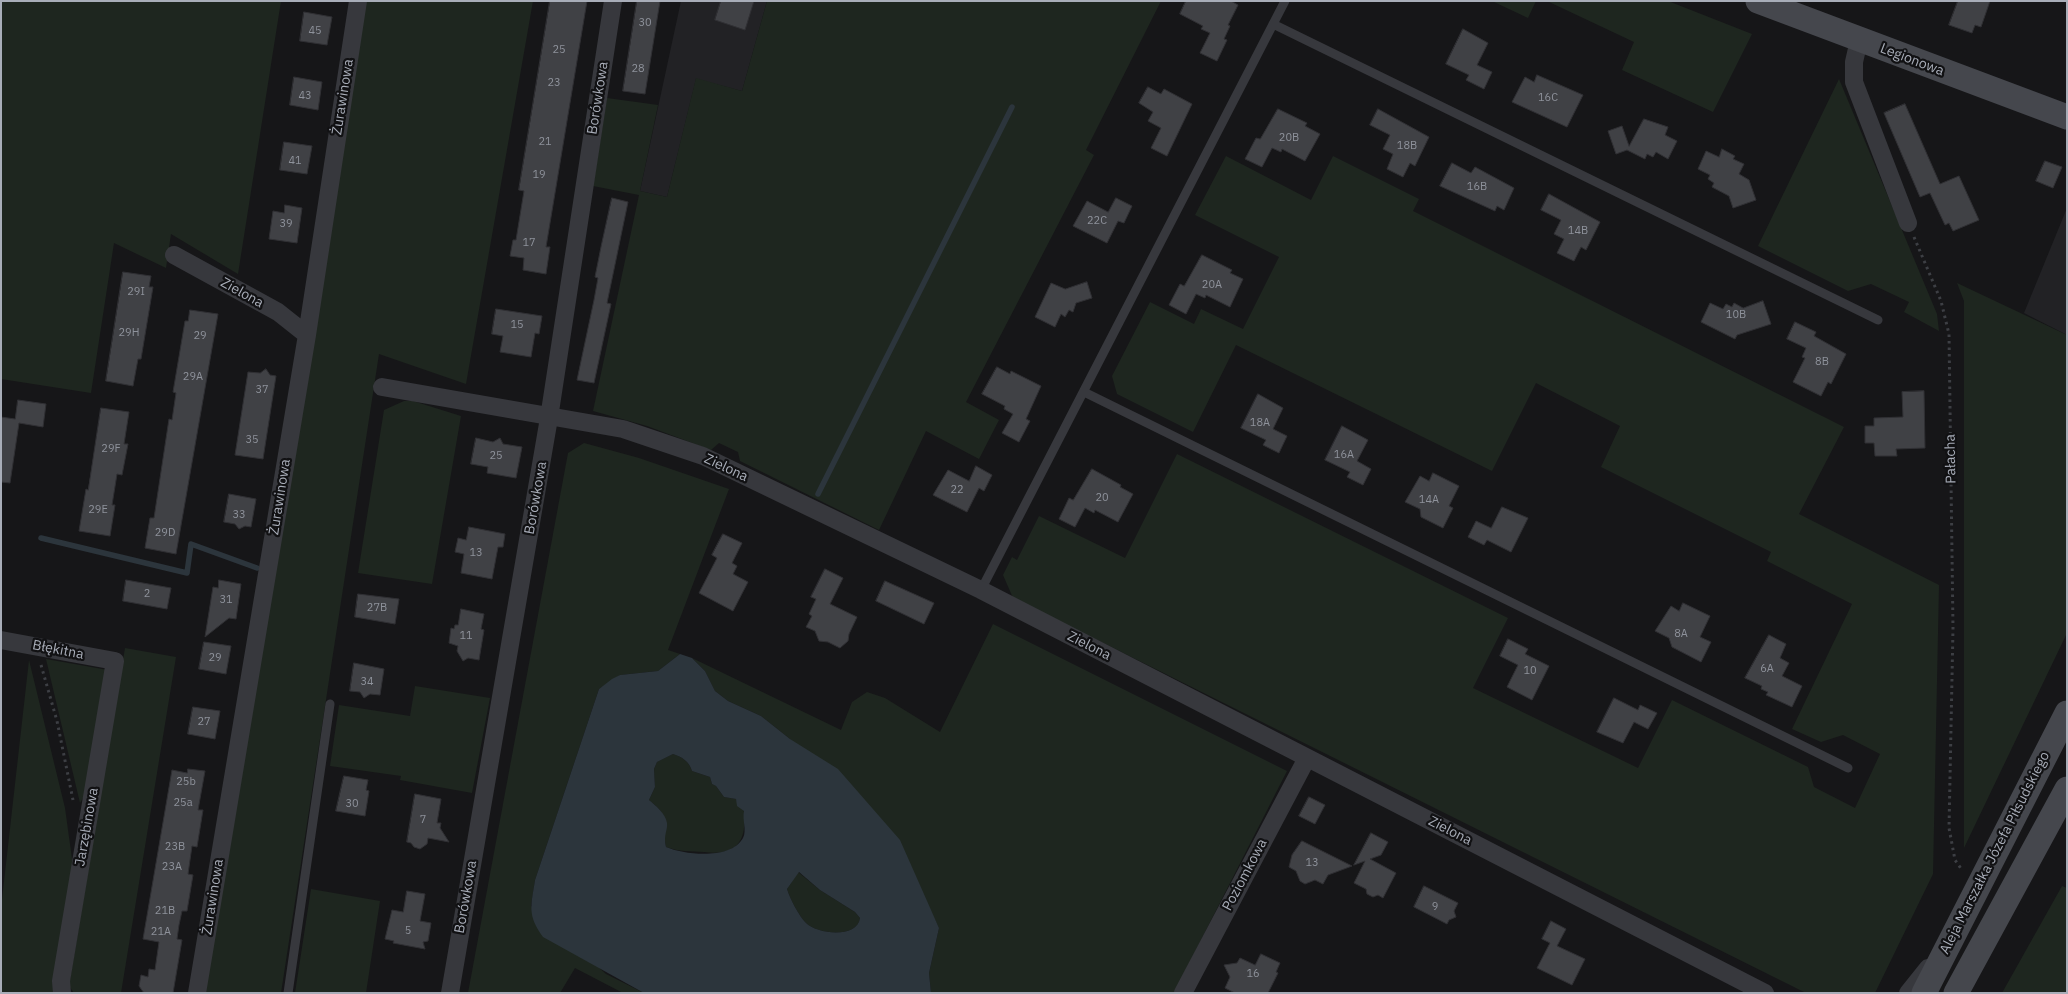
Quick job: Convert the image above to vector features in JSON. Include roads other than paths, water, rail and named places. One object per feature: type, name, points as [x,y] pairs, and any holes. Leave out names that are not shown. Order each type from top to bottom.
[{"type":"main road","name":"Legionowa","points":[[1758,1],[2067,117]]},
{"type":"main road","name":"Aleja Marszałka Józefa Piłsudskiego","points":[[1924,993],[2067,713]]},
{"type":"main road","points":[[1956,993],[2067,789]]},
{"type":"street","name":"Żurawinowa","points":[[197,993],[307,335],[358,1]]},
{"type":"street","name":"Borówkowa","points":[[450,993],[549,418],[613,1]]},
{"type":"street","points":[[1859,40],[1854,62],[1854,82],[1908,222]]},
{"type":"street","name":"Zielona","points":[[174,255],[278,312],[307,335]]},
{"type":"street","name":"Zielona","points":[[382,387],[623,430],[703,456],[981,590],[1765,993]]},
{"type":"street","name":"Błękitna","points":[[1,640],[115,661]]},
{"type":"street","name":"Jarzębinowa","points":[[62,993],[61,981],[115,661]]},
{"type":"street","name":"Poziomkowa","points":[[1183,993],[1307,758]]},
{"type":"street","points":[[1908,993],[1951,940]]},
{"type":"lane","points":[[981,590],[1285,1]]},
{"type":"lane","points":[[1273,24],[1878,320]]},
{"type":"lane","points":[[1084,392],[1848,768]]},
{"type":"lane","points":[[288,993],[330,704]]},
{"type":"waterway","points":[[818,494],[1012,107]]},
{"type":"waterway","points":[[41,538],[187,573],[191,544],[257,568]]}]
